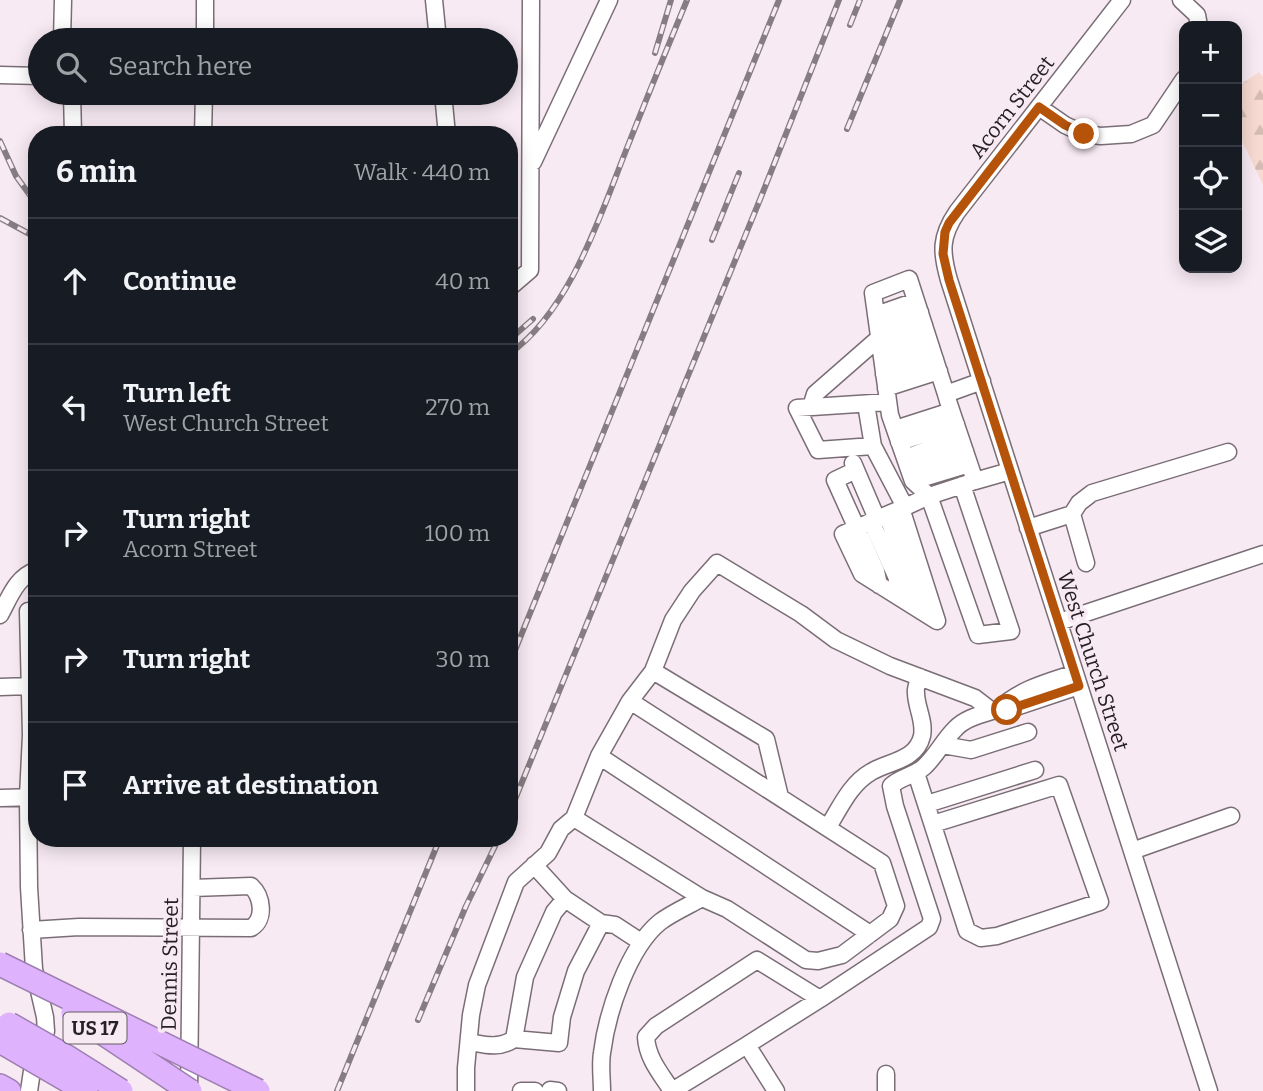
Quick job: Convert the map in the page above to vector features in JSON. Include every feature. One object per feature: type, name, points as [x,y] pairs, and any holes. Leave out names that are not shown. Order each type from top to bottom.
[{"type":"highway","name":"US 17","points":[[0,964],[190,1091]]},
{"type":"highway","points":[[0,964],[258,1091]]},
{"type":"highway","points":[[3,1028],[34,1059],[86,1091]]},
{"type":"highway","points":[[3,1028],[67,1056],[121,1091]]},
{"type":"highway","points":[[0,1086],[9,1091]]},
{"type":"street","points":[[62,28],[63,0]]},
{"type":"street","points":[[205,0],[205,28]]},
{"type":"street","points":[[434,0],[437,28]]},
{"type":"street","points":[[518,280],[530,270],[531,0]]},
{"type":"street","points":[[530,168],[609,0]]},
{"type":"street","name":"Acorn Street","points":[[943,243],[945,232],[957,212],[1122,0]]},
{"type":"street","points":[[1181,0],[1197,15],[1198,21]]},
{"type":"street","points":[[0,75],[28,76]]},
{"type":"street","points":[[1039,107],[1084,134],[1131,134],[1153,125],[1181,84]]},
{"type":"street","points":[[71,105],[72,126]]},
{"type":"street","points":[[203,126],[204,105]]},
{"type":"street","points":[[444,105],[446,126]]},
{"type":"street","name":"West Church Street","points":[[943,243],[945,267],[1209,1091]]},
{"type":"street","points":[[909,279],[926,330],[960,437],[969,483],[1012,631],[978,635],[929,496],[904,456],[890,415],[873,293],[909,279]]},
{"type":"street","points":[[811,407],[815,394],[881,351],[926,330]]},
{"type":"street","points":[[902,599],[883,516],[866,404],[881,351],[926,330]]},
{"type":"street","points":[[881,351],[926,330]]},
{"type":"street","points":[[881,351],[926,330]]},
{"type":"street","points":[[946,394],[982,381]]},
{"type":"street","points":[[866,404],[797,408],[818,450],[873,446]]},
{"type":"street","points":[[904,456],[960,437]]},
{"type":"street","points":[[904,456],[960,437]]},
{"type":"street","points":[[904,456],[960,437]]},
{"type":"street","points":[[846,448],[883,516],[913,585],[920,611],[862,574],[843,534],[883,516],[929,496],[1010,471]]},
{"type":"street","points":[[1028,528],[1072,514],[1079,503],[1092,493],[1228,452]]},
{"type":"street","points":[[856,470],[835,480],[883,516]]},
{"type":"street","points":[[1072,514],[1086,564]]},
{"type":"street","points":[[1059,622],[1263,554]]},
{"type":"street","points":[[466,1091],[471,1015],[477,985],[516,882],[548,853],[561,829],[574,818],[599,757],[631,702],[653,671],[673,620],[692,591],[717,563],[801,614],[836,640],[890,666],[975,698],[996,710]]},
{"type":"street","points":[[0,615],[19,582],[28,573]]},
{"type":"street","points":[[653,671],[766,739],[780,797]]},
{"type":"street","points":[[828,827],[853,786],[872,771],[909,756],[917,746],[922,735],[915,692],[919,677]]},
{"type":"street","points":[[820,999],[757,960],[656,1026],[646,1037],[646,1045],[650,1057],[672,1091],[820,999],[929,927],[932,919],[898,816],[891,786],[897,780],[916,772],[935,756],[954,729],[967,720],[996,710],[1007,710],[1077,679]]},
{"type":"street","points":[[0,687],[28,686]]},
{"type":"street","points":[[574,818],[702,898],[727,909],[806,960],[818,961],[842,955],[890,919],[896,906],[882,863],[631,702]]},
{"type":"street","points":[[943,745],[971,750],[1028,732]]},
{"type":"street","points":[[599,757],[870,934]]},
{"type":"street","points":[[927,804],[1035,770]]},
{"type":"street","points":[[916,772],[967,931],[981,938],[997,936],[1100,902],[1059,785],[933,824]]},
{"type":"street","points":[[0,797],[28,797]]},
{"type":"street","points":[[1132,851],[1231,816]]},
{"type":"street","points":[[29,1091],[32,1071],[43,1046],[46,1031],[33,969],[28,874],[30,847]]},
{"type":"street","name":"Dennis Street","points":[[190,1091],[192,847]]},
{"type":"street","points":[[534,865],[565,899],[601,923],[615,925],[641,942]]},
{"type":"street","points":[[31,930],[251,928],[256,925],[260,903],[257,892],[251,886],[192,888]]},
{"type":"street","points":[[602,1091],[602,1054],[611,1010],[641,942],[660,922],[702,898]]},
{"type":"street","points":[[514,1039],[525,977],[554,912],[565,899]]},
{"type":"street","points":[[469,1042],[497,1046],[514,1039],[559,1043],[562,1017],[576,971],[601,923]]},
{"type":"street","points":[[747,1045],[776,1091]]},
{"type":"street","points":[[886,1074],[886,1091]]},
{"type":"street","points":[[550,1090],[558,1091]]},
{"type":"street","points":[[521,1091],[536,1091]]},
{"type":"green space","points":[[1259,72],[1263,77],[1263,185],[1242,140],[1242,84]]},
{"type":"railway","points":[[655,53],[671,0]]},
{"type":"railway","points":[[518,346],[549,314],[580,262],[687,0]]},
{"type":"railway","points":[[518,643],[779,0]]},
{"type":"railway","points":[[518,792],[839,0]]},
{"type":"railway","points":[[850,25],[860,0]]},
{"type":"railway","points":[[847,129],[900,0]]},
{"type":"railway","points":[[0,141],[16,176],[28,193]]},
{"type":"railway","points":[[712,240],[739,173]]},
{"type":"railway","points":[[0,218],[28,233]]},
{"type":"railway","points":[[518,332],[533,319]]},
{"type":"railway","points":[[337,1091],[436,847]]},
{"type":"railway","points":[[418,1020],[466,906],[495,847]]},
{"type":"route","points":[[1007,710],[1079,686],[949,280],[943,243],[949,223],[1039,107],[1084,134]]}]
